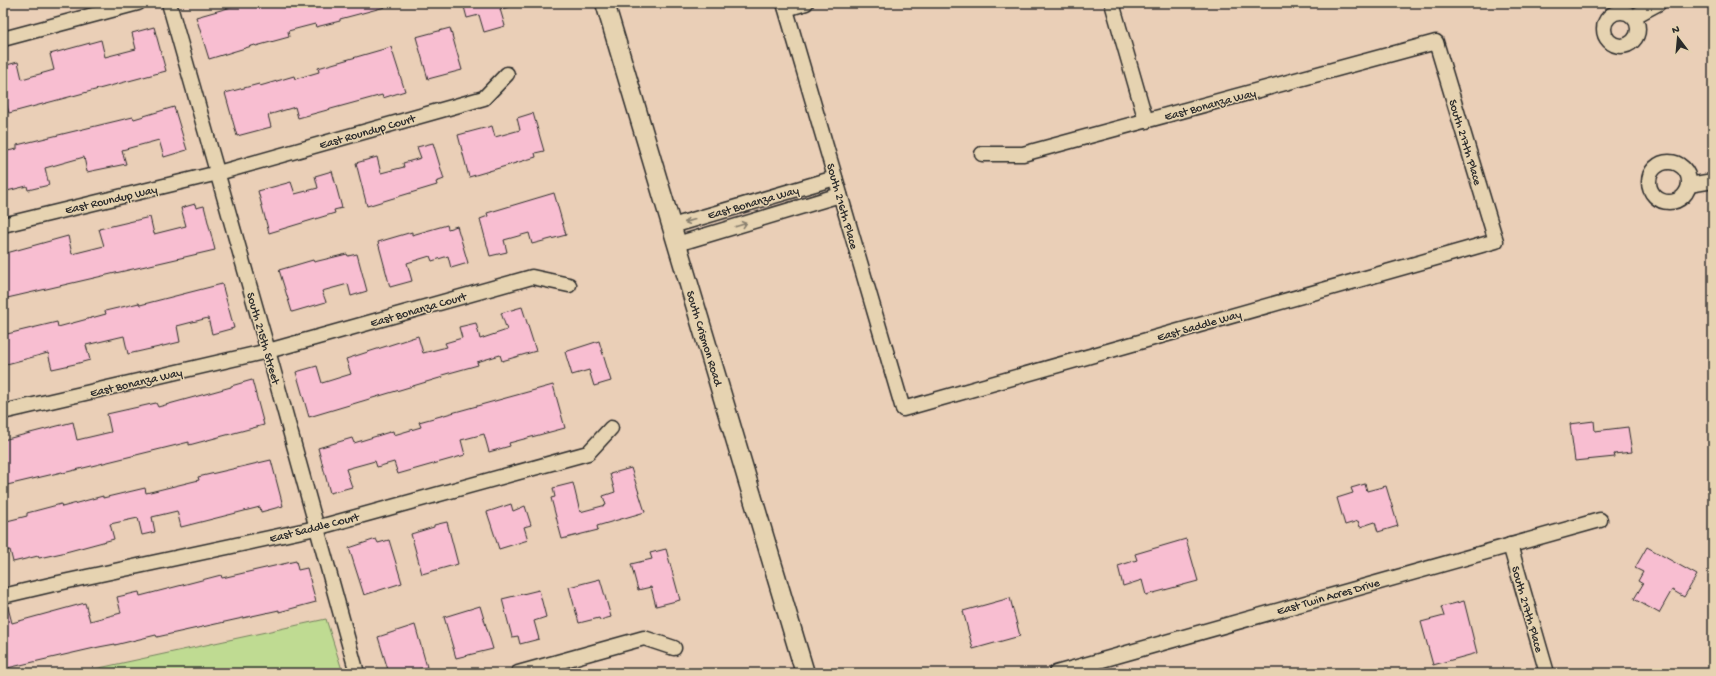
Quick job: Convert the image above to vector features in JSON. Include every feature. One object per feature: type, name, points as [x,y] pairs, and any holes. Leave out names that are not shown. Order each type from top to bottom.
[{"type":"street","points":[[3,39],[138,3]]},
{"type":"street","name":"South 215th Street","points":[[169,3],[268,351],[357,673]]},
{"type":"street","name":"South Crismon Road","points":[[605,3],[805,673]]},
{"type":"street","points":[[785,6],[806,3]]},
{"type":"street","points":[[1112,3],[1146,121]]},
{"type":"street","points":[[1634,17],[1659,3]]},
{"type":"street","name":"South 216th Place","points":[[785,6],[903,409]]},
{"type":"street","name":"East Bonanza Way","points":[[982,154],[1023,154],[1436,42]]},
{"type":"street","name":"South 217th Place","points":[[1436,42],[1496,242]]},
{"type":"street","name":"East Roundup Court","points":[[218,173],[484,98],[508,74]]},
{"type":"street","name":"East Roundup Way","points":[[3,225],[218,173]]},
{"type":"street","name":"East Bonanza Way","points":[[672,226],[835,178]]},
{"type":"street","points":[[1689,185],[1713,181]]},
{"type":"street","name":"East Bonanza Way","points":[[677,244],[840,195]]},
{"type":"street","name":"East Saddle Way","points":[[903,409],[1496,242]]},
{"type":"street","name":"East Bonanza Court","points":[[268,351],[532,277],[569,285]]},
{"type":"street","name":"East Bonanza Way","points":[[3,412],[268,351]]},
{"type":"street","name":"East Saddle Court","points":[[3,596],[316,528],[588,453],[611,428]]},
{"type":"street","name":"East Twin Acres Drive","points":[[1056,673],[1600,520]]},
{"type":"street","name":"South 217th Place","points":[[1510,545],[1547,673]]},
{"type":"street","points":[[518,673],[644,638],[674,648]]},
{"type":"green space","points":[[326,619],[343,673],[76,673]]},
{"type":"building","points":[[246,3],[384,3],[385,7],[316,27],[315,24],[288,31],[289,37],[256,46],[255,45],[209,59],[196,17]]},
{"type":"building","points":[[463,3],[509,3],[509,7],[500,9],[505,26],[484,32],[479,15],[467,18]]},
{"type":"building","points":[[154,27],[166,71],[9,113],[3,91],[3,66],[18,62],[22,79],[54,70],[50,54],[101,40],[105,57],[136,49],[132,33]]},
{"type":"building","points":[[450,28],[462,70],[428,79],[416,37]]},
{"type":"building","points":[[391,47],[405,91],[383,98],[382,95],[298,118],[295,107],[268,115],[271,127],[237,136],[225,93],[259,84],[260,86],[294,76],[295,79],[319,72],[318,68]]},
{"type":"building","points":[[174,107],[187,150],[164,157],[159,140],[122,150],[126,164],[87,172],[84,157],[45,168],[49,185],[28,190],[27,186],[3,192],[3,152],[17,149],[17,145],[133,117],[134,119]]},
{"type":"building","points":[[533,113],[544,151],[535,153],[536,157],[469,177],[458,135],[492,126],[495,137],[520,130],[517,118]]},
{"type":"building","points":[[433,143],[444,179],[436,182],[437,185],[367,206],[356,163],[377,157],[381,173],[404,167],[403,163],[421,158],[417,147]]},
{"type":"building","points":[[332,171],[342,208],[334,210],[335,213],[269,233],[258,191],[291,182],[295,194],[318,188],[315,176]]},
{"type":"building","points":[[554,193],[566,235],[532,244],[529,233],[504,240],[507,252],[490,256],[480,219],[488,216],[487,213]]},
{"type":"building","points":[[195,204],[196,208],[204,206],[215,250],[3,299],[3,254],[68,236],[72,254],[104,246],[99,229],[150,217],[154,234],[186,226],[181,208]]},
{"type":"building","points":[[447,225],[448,229],[457,226],[468,263],[451,268],[448,256],[432,261],[430,256],[407,263],[412,281],[390,287],[378,242],[412,232],[412,235]]},
{"type":"building","points":[[347,254],[348,256],[357,254],[367,291],[351,296],[348,284],[322,291],[326,302],[292,312],[279,270],[313,260],[314,262]]},
{"type":"building","points":[[222,284],[234,328],[212,334],[208,318],[177,326],[180,342],[159,347],[128,354],[124,336],[86,345],[90,360],[75,364],[52,369],[48,353],[3,365],[3,335],[57,322],[58,327],[106,314],[105,311],[139,303],[140,305]]},
{"type":"building","points":[[522,307],[536,351],[502,361],[500,355],[477,362],[478,365],[442,375],[443,377],[309,417],[296,372],[317,366],[322,383],[351,374],[346,359],[418,336],[423,353],[447,347],[445,343],[462,338],[459,327],[476,323],[480,339],[507,330],[501,313]]},
{"type":"building","points":[[599,341],[611,381],[594,386],[589,370],[572,375],[565,352]]},
{"type":"building","points":[[252,380],[264,425],[189,445],[189,442],[3,486],[3,440],[73,422],[77,440],[111,432],[107,414],[156,403],[158,407]]},
{"type":"building","points":[[553,385],[565,428],[509,443],[510,446],[489,452],[484,434],[461,440],[465,455],[398,474],[394,462],[377,467],[375,461],[346,469],[352,487],[330,493],[318,448],[352,438],[354,443],[393,431],[394,435],[421,427],[419,422]]},
{"type":"building","points":[[1594,421],[1595,431],[1628,427],[1632,452],[1614,454],[1615,457],[1575,461],[1570,424]]},
{"type":"building","points":[[271,460],[283,506],[261,512],[260,507],[181,527],[177,511],[152,517],[155,532],[142,535],[138,518],[110,524],[114,539],[62,553],[39,558],[38,556],[13,562],[10,550],[3,552],[3,522],[27,516],[27,513],[61,504],[62,507],[103,496],[103,498],[145,488],[146,493],[199,480],[198,477]]},
{"type":"building","points":[[631,468],[645,512],[597,526],[598,530],[562,539],[551,498],[555,497],[553,488],[573,483],[580,512],[606,505],[603,496],[615,492],[610,474]]},
{"type":"building","points":[[1365,484],[1367,491],[1386,486],[1398,526],[1378,532],[1375,522],[1360,527],[1358,521],[1345,525],[1337,498],[1353,493],[1351,488]]},
{"type":"building","points":[[511,504],[513,511],[525,506],[531,525],[524,527],[528,540],[499,549],[487,512]]},
{"type":"building","points":[[447,522],[458,564],[422,574],[411,534],[434,527],[434,525]]},
{"type":"building","points":[[376,539],[378,543],[389,540],[402,583],[364,595],[349,548]]},
{"type":"building","points":[[1186,539],[1198,581],[1146,595],[1142,580],[1123,586],[1118,566],[1137,560],[1135,554]]},
{"type":"building","points":[[1647,547],[1697,575],[1684,597],[1672,590],[1659,613],[1634,599],[1643,584],[1638,581],[1643,572],[1635,568]]},
{"type":"building","points":[[666,549],[680,600],[656,606],[651,587],[638,590],[631,564],[652,559],[650,553]]},
{"type":"building","points":[[296,561],[298,570],[307,568],[316,602],[279,612],[279,610],[157,637],[156,635],[3,669],[3,604],[7,604],[12,623],[85,603],[90,621],[121,613],[117,597],[139,592],[140,596],[221,575],[222,578]]},
{"type":"building","points":[[600,579],[611,617],[600,620],[599,618],[579,623],[569,587]]},
{"type":"building","points":[[539,590],[546,617],[534,621],[539,639],[520,644],[518,636],[512,637],[502,599]]},
{"type":"building","points":[[1010,598],[1020,636],[973,649],[963,611]]},
{"type":"building","points":[[1464,601],[1477,653],[1433,665],[1421,622],[1444,616],[1441,607]]},
{"type":"building","points":[[480,606],[493,649],[456,658],[444,617]]},
{"type":"building","points":[[415,625],[427,667],[400,673],[389,673],[378,637]]}]
